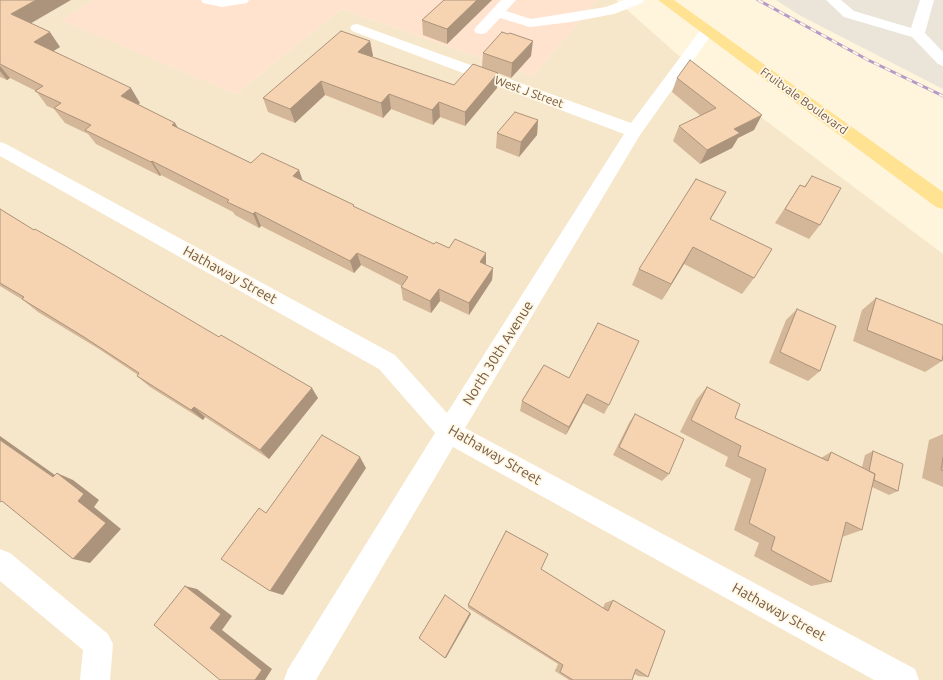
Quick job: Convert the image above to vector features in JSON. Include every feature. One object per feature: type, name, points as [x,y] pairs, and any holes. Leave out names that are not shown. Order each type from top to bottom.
[{"type":"main road","name":"Fruitvale Boulevard","points":[[665,0],[943,202]]},
{"type":"street","points":[[208,0],[222,3],[242,0]]},
{"type":"street","points":[[481,30],[509,0]]},
{"type":"street","points":[[497,13],[530,23],[571,18],[609,11],[637,0]]},
{"type":"street","points":[[833,0],[849,14],[917,34],[943,61]]},
{"type":"street","points":[[917,34],[927,0]]},
{"type":"street","name":"West J Street","points":[[357,28],[634,131]]},
{"type":"street","name":"North 30th Avenue","points":[[299,680],[634,131],[707,32]]},
{"type":"street","name":"Hathaway Street","points":[[0,148],[387,362],[449,432],[904,680]]},
{"type":"street","points":[[0,563],[98,644],[95,680]]},
{"type":"shaded area","points":[[0,0],[94,0],[62,20],[236,94],[341,9],[533,76],[597,0],[616,0],[677,54],[943,254],[943,680],[0,680]]},
{"type":"shaded area","points":[[94,0],[597,0],[533,76],[341,9],[236,94],[61,20]]},
{"type":"shaded area","points":[[776,0],[943,0],[943,89],[801,16]]},
{"type":"building","points":[[0,0],[36,0],[11,14],[50,32],[34,42],[131,88],[121,96],[175,123],[172,125],[251,163],[262,153],[299,170],[293,176],[434,244],[436,242],[449,248],[455,239],[486,253],[480,262],[493,268],[469,303],[439,289],[430,301],[401,287],[408,277],[357,253],[350,261],[255,212],[253,214],[227,202],[229,200],[152,161],[151,162],[85,130],[91,125],[54,108],[61,103],[35,91],[43,86],[0,64]]},
{"type":"building","points":[[444,0],[477,0],[447,29],[422,20]]},
{"type":"building","points":[[341,31],[370,41],[358,52],[454,85],[473,64],[498,73],[465,112],[439,102],[432,110],[389,94],[381,103],[321,81],[290,109],[263,98]]},
{"type":"building","points":[[502,32],[508,34],[510,33],[533,41],[512,63],[483,53]]},
{"type":"building","points":[[690,60],[762,115],[734,129],[740,133],[707,150],[679,126],[716,108],[677,78]]},
{"type":"building","points":[[515,112],[538,120],[521,142],[497,133]]},
{"type":"building","points":[[812,176],[841,188],[820,225],[785,209],[800,185],[805,187]]},
{"type":"building","points":[[696,179],[726,192],[710,219],[772,249],[754,278],[693,247],[671,284],[639,269]]},
{"type":"building","points":[[0,209],[219,337],[221,335],[312,388],[260,450],[194,407],[191,410],[137,376],[139,373],[22,299],[24,297],[0,283]]},
{"type":"building","points":[[876,298],[943,325],[942,361],[867,330]]},
{"type":"building","points":[[797,309],[836,326],[820,371],[780,352]]},
{"type":"building","points":[[598,323],[639,341],[609,405],[587,394],[569,427],[522,401],[544,365],[569,378]]},
{"type":"building","points":[[707,387],[740,404],[735,418],[828,461],[831,452],[875,474],[862,530],[846,522],[831,582],[771,550],[775,537],[749,523],[766,469],[738,456],[741,446],[691,420]]},
{"type":"building","points":[[635,414],[684,439],[669,474],[619,447]]},
{"type":"building","points":[[322,435],[360,457],[270,591],[221,559],[259,508],[266,513]]},
{"type":"building","points":[[0,440],[53,477],[57,473],[84,494],[78,501],[106,523],[73,559],[2,501],[0,502]]},
{"type":"building","points":[[873,451],[903,464],[898,491],[874,480],[875,474],[869,471]]},
{"type":"building","points":[[943,458],[943,471],[941,470]]},
{"type":"building","points":[[506,531],[548,554],[541,569],[608,611],[613,600],[665,631],[648,677],[636,669],[632,680],[573,680],[560,672],[563,665],[468,605]]},
{"type":"building","points":[[185,586],[221,614],[210,628],[262,670],[255,680],[220,680],[154,625]]},
{"type":"building","points":[[445,595],[470,613],[445,658],[419,638]]},
{"type":"railway","points":[[758,0],[868,60],[943,96]]}]
